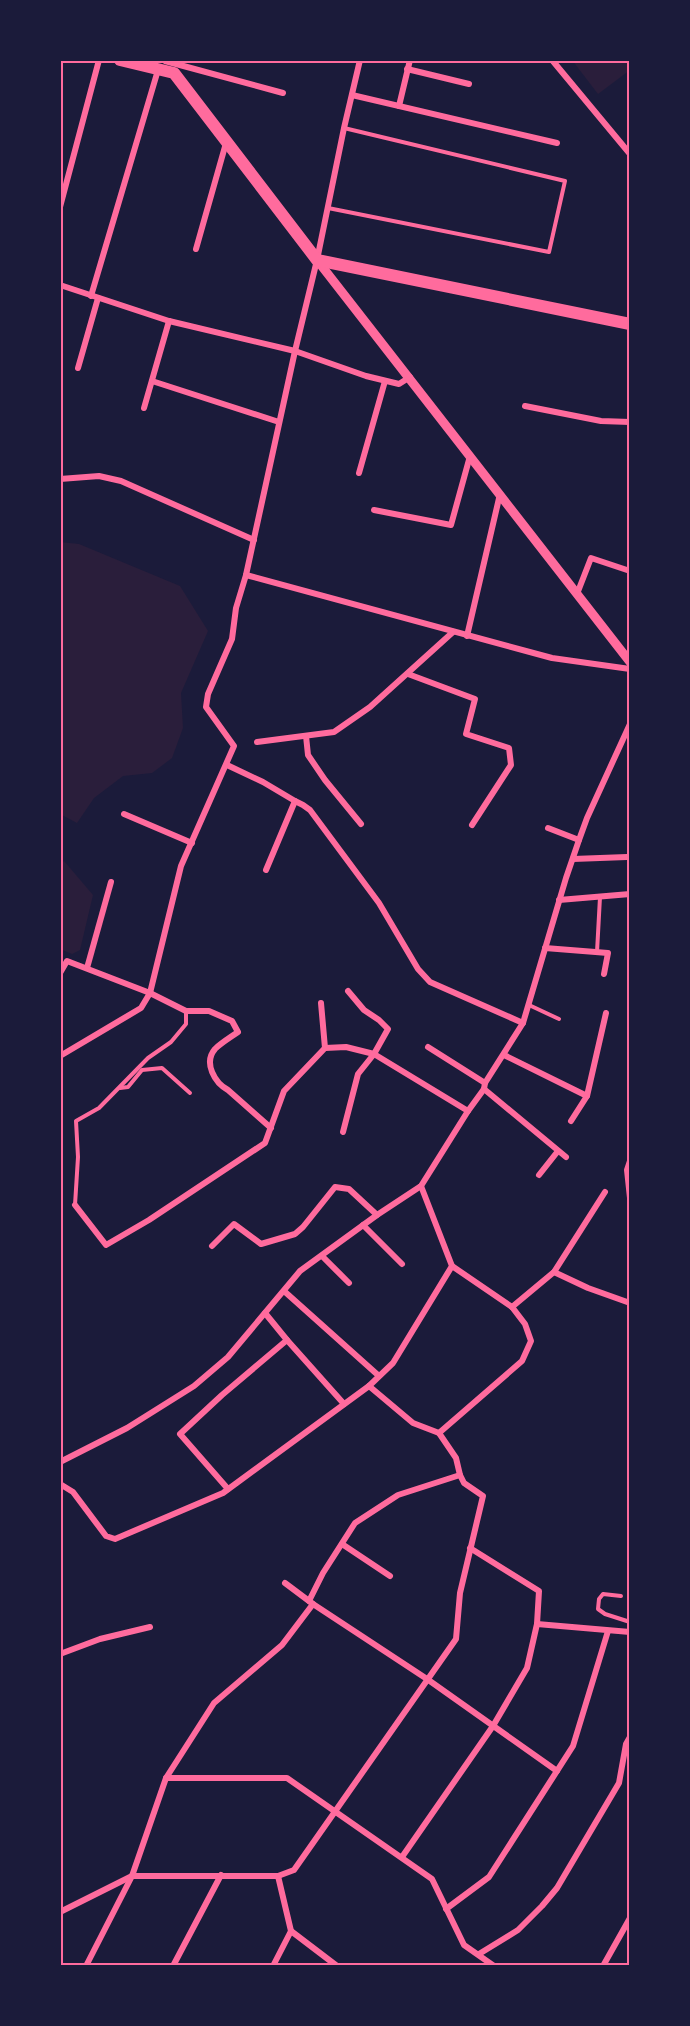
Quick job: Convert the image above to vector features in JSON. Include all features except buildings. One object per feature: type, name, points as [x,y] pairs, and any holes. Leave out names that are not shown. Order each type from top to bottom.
[{"type":"main road","points":[[120,60],[162,64],[174,73],[317,260],[630,324]]},
{"type":"street","points":[[60,207],[99,60]]},
{"type":"street","points":[[60,1056],[141,1008],[150,993],[181,866],[234,746],[206,707],[208,694],[232,639],[236,608],[254,540],[360,60]]},
{"type":"street","points":[[399,106],[410,60]]},
{"type":"street","points":[[552,60],[630,154]]},
{"type":"street","points":[[78,368],[95,297],[162,64],[283,93]]},
{"type":"street","points":[[407,69],[469,84]]},
{"type":"street","points":[[352,95],[556,143]]},
{"type":"street","points":[[196,249],[226,140]]},
{"type":"street","points":[[317,260],[630,662]]},
{"type":"street","points":[[60,285],[169,321],[295,351],[385,381],[399,384],[410,377]]},
{"type":"street","points":[[144,408],[169,321]]},
{"type":"street","points":[[152,381],[279,422]]},
{"type":"street","points":[[359,473],[385,381]]},
{"type":"street","points":[[525,406],[601,421],[630,422]]},
{"type":"street","points":[[374,510],[451,525],[470,455]]},
{"type":"street","points":[[60,479],[99,476],[121,482],[254,540]]},
{"type":"street","points":[[467,636],[500,494]]},
{"type":"street","points":[[577,594],[591,558],[630,571]]},
{"type":"street","points":[[246,575],[552,658],[630,669]]},
{"type":"street","points":[[257,742],[334,732],[370,707],[453,632]]},
{"type":"street","points":[[408,674],[475,699],[466,734],[509,748],[512,765],[472,825]]},
{"type":"street","points":[[60,1462],[127,1428],[194,1386],[228,1357],[300,1271],[420,1186],[522,1023],[579,840],[630,724]]},
{"type":"street","points":[[306,736],[308,755],[361,824]]},
{"type":"street","points":[[227,765],[263,782],[310,810],[379,903],[418,969],[430,982],[522,1023]]},
{"type":"street","points":[[266,870],[295,801]]},
{"type":"street","points":[[123,814],[192,843]]},
{"type":"street","points":[[548,828],[579,840]]},
{"type":"street","points":[[573,859],[627,857]]},
{"type":"street","points":[[87,968],[111,882]]},
{"type":"street","points":[[560,900],[630,894]]},
{"type":"street","points":[[545,948],[608,953],[604,974]]},
{"type":"street","points":[[60,973],[63,959],[150,993],[186,1011],[209,1011],[232,1021],[238,1032],[213,1050],[210,1070],[221,1086],[271,1128]]},
{"type":"street","points":[[343,1132],[358,1074],[374,1054],[388,1029],[364,1010],[348,991]]},
{"type":"street","points":[[321,1003],[325,1048]]},
{"type":"street","points":[[571,1121],[587,1096],[606,1013]]},
{"type":"street","points":[[75,1205],[106,1245],[158,1214],[265,1143],[284,1091],[325,1048],[346,1047],[374,1054],[468,1111]]},
{"type":"street","points":[[428,1047],[484,1086],[566,1157]]},
{"type":"street","points":[[504,1055],[587,1096]]},
{"type":"street","points":[[538,1175],[558,1151]]},
{"type":"street","points":[[630,1161],[627,1170],[630,1198]]},
{"type":"street","points":[[420,1186],[452,1266],[512,1307],[525,1324],[531,1341],[522,1362],[439,1434]]},
{"type":"street","points":[[212,1246],[234,1224],[261,1244],[295,1234],[335,1187],[350,1189],[376,1215]]},
{"type":"street","points":[[512,1307],[554,1272],[605,1192]]},
{"type":"street","points":[[363,1225],[402,1264]]},
{"type":"street","points":[[322,1256],[349,1283]]},
{"type":"street","points":[[60,1484],[73,1492],[106,1536],[115,1539],[228,1489],[369,1386],[393,1363],[452,1266]]},
{"type":"street","points":[[554,1272],[588,1288],[630,1302]]},
{"type":"street","points":[[284,1291],[379,1376]]},
{"type":"street","points":[[265,1313],[344,1404]]},
{"type":"street","points":[[228,1489],[180,1434],[287,1340]]},
{"type":"street","points":[[60,1912],[132,1876],[278,1876],[294,1870],[456,1639],[460,1593],[483,1496],[464,1483],[456,1458],[439,1434],[413,1423],[369,1386]]},
{"type":"street","points":[[86,1966],[132,1876],[166,1778],[214,1703],[282,1645],[311,1603],[323,1573],[356,1523],[398,1495],[460,1475]]},
{"type":"street","points":[[342,1544],[390,1576]]},
{"type":"street","points":[[402,1857],[493,1726],[526,1668],[537,1624],[539,1591],[470,1548]]},
{"type":"street","points":[[285,1583],[311,1603],[427,1679],[556,1771]]},
{"type":"street","points":[[537,1624],[630,1632]]},
{"type":"street","points":[[60,1654],[100,1639],[150,1627]]},
{"type":"street","points":[[446,1909],[489,1877],[573,1746],[608,1631]]},
{"type":"street","points":[[479,1954],[518,1930],[556,1888],[619,1783],[630,1737]]},
{"type":"street","points":[[166,1778],[287,1778],[432,1879],[464,1945],[494,1966]]},
{"type":"street","points":[[174,1966],[221,1875]]},
{"type":"street","points":[[278,1876],[291,1931],[337,1966]]},
{"type":"street","points":[[603,1966],[630,1918]]},
{"type":"street","points":[[273,1966],[291,1931]]},
{"type":"lane","points":[[327,208],[549,252],[565,181],[344,128]]},
{"type":"lane","points":[[597,952],[600,897]]},
{"type":"lane","points":[[528,1004],[559,1019]]},
{"type":"lane","points":[[75,1205],[78,1157],[76,1121],[99,1108],[148,1058],[171,1042],[186,1024],[186,1011]]},
{"type":"lane","points":[[120,1088],[128,1087],[142,1070],[162,1068],[190,1093]]},
{"type":"lane","points":[[621,1596],[603,1593],[599,1599],[598,1609],[605,1614],[630,1622]]},
{"type":"shaded area","points":[[572,60],[630,60],[630,70],[598,94]]},
{"type":"shaded area","points":[[60,542],[79,544],[180,586],[208,631],[181,693],[183,728],[172,758],[152,773],[123,776],[94,798],[77,823],[60,814]]},
{"type":"shaded area","points":[[64,861],[93,895],[80,950],[72,954],[60,949],[60,865]]}]
